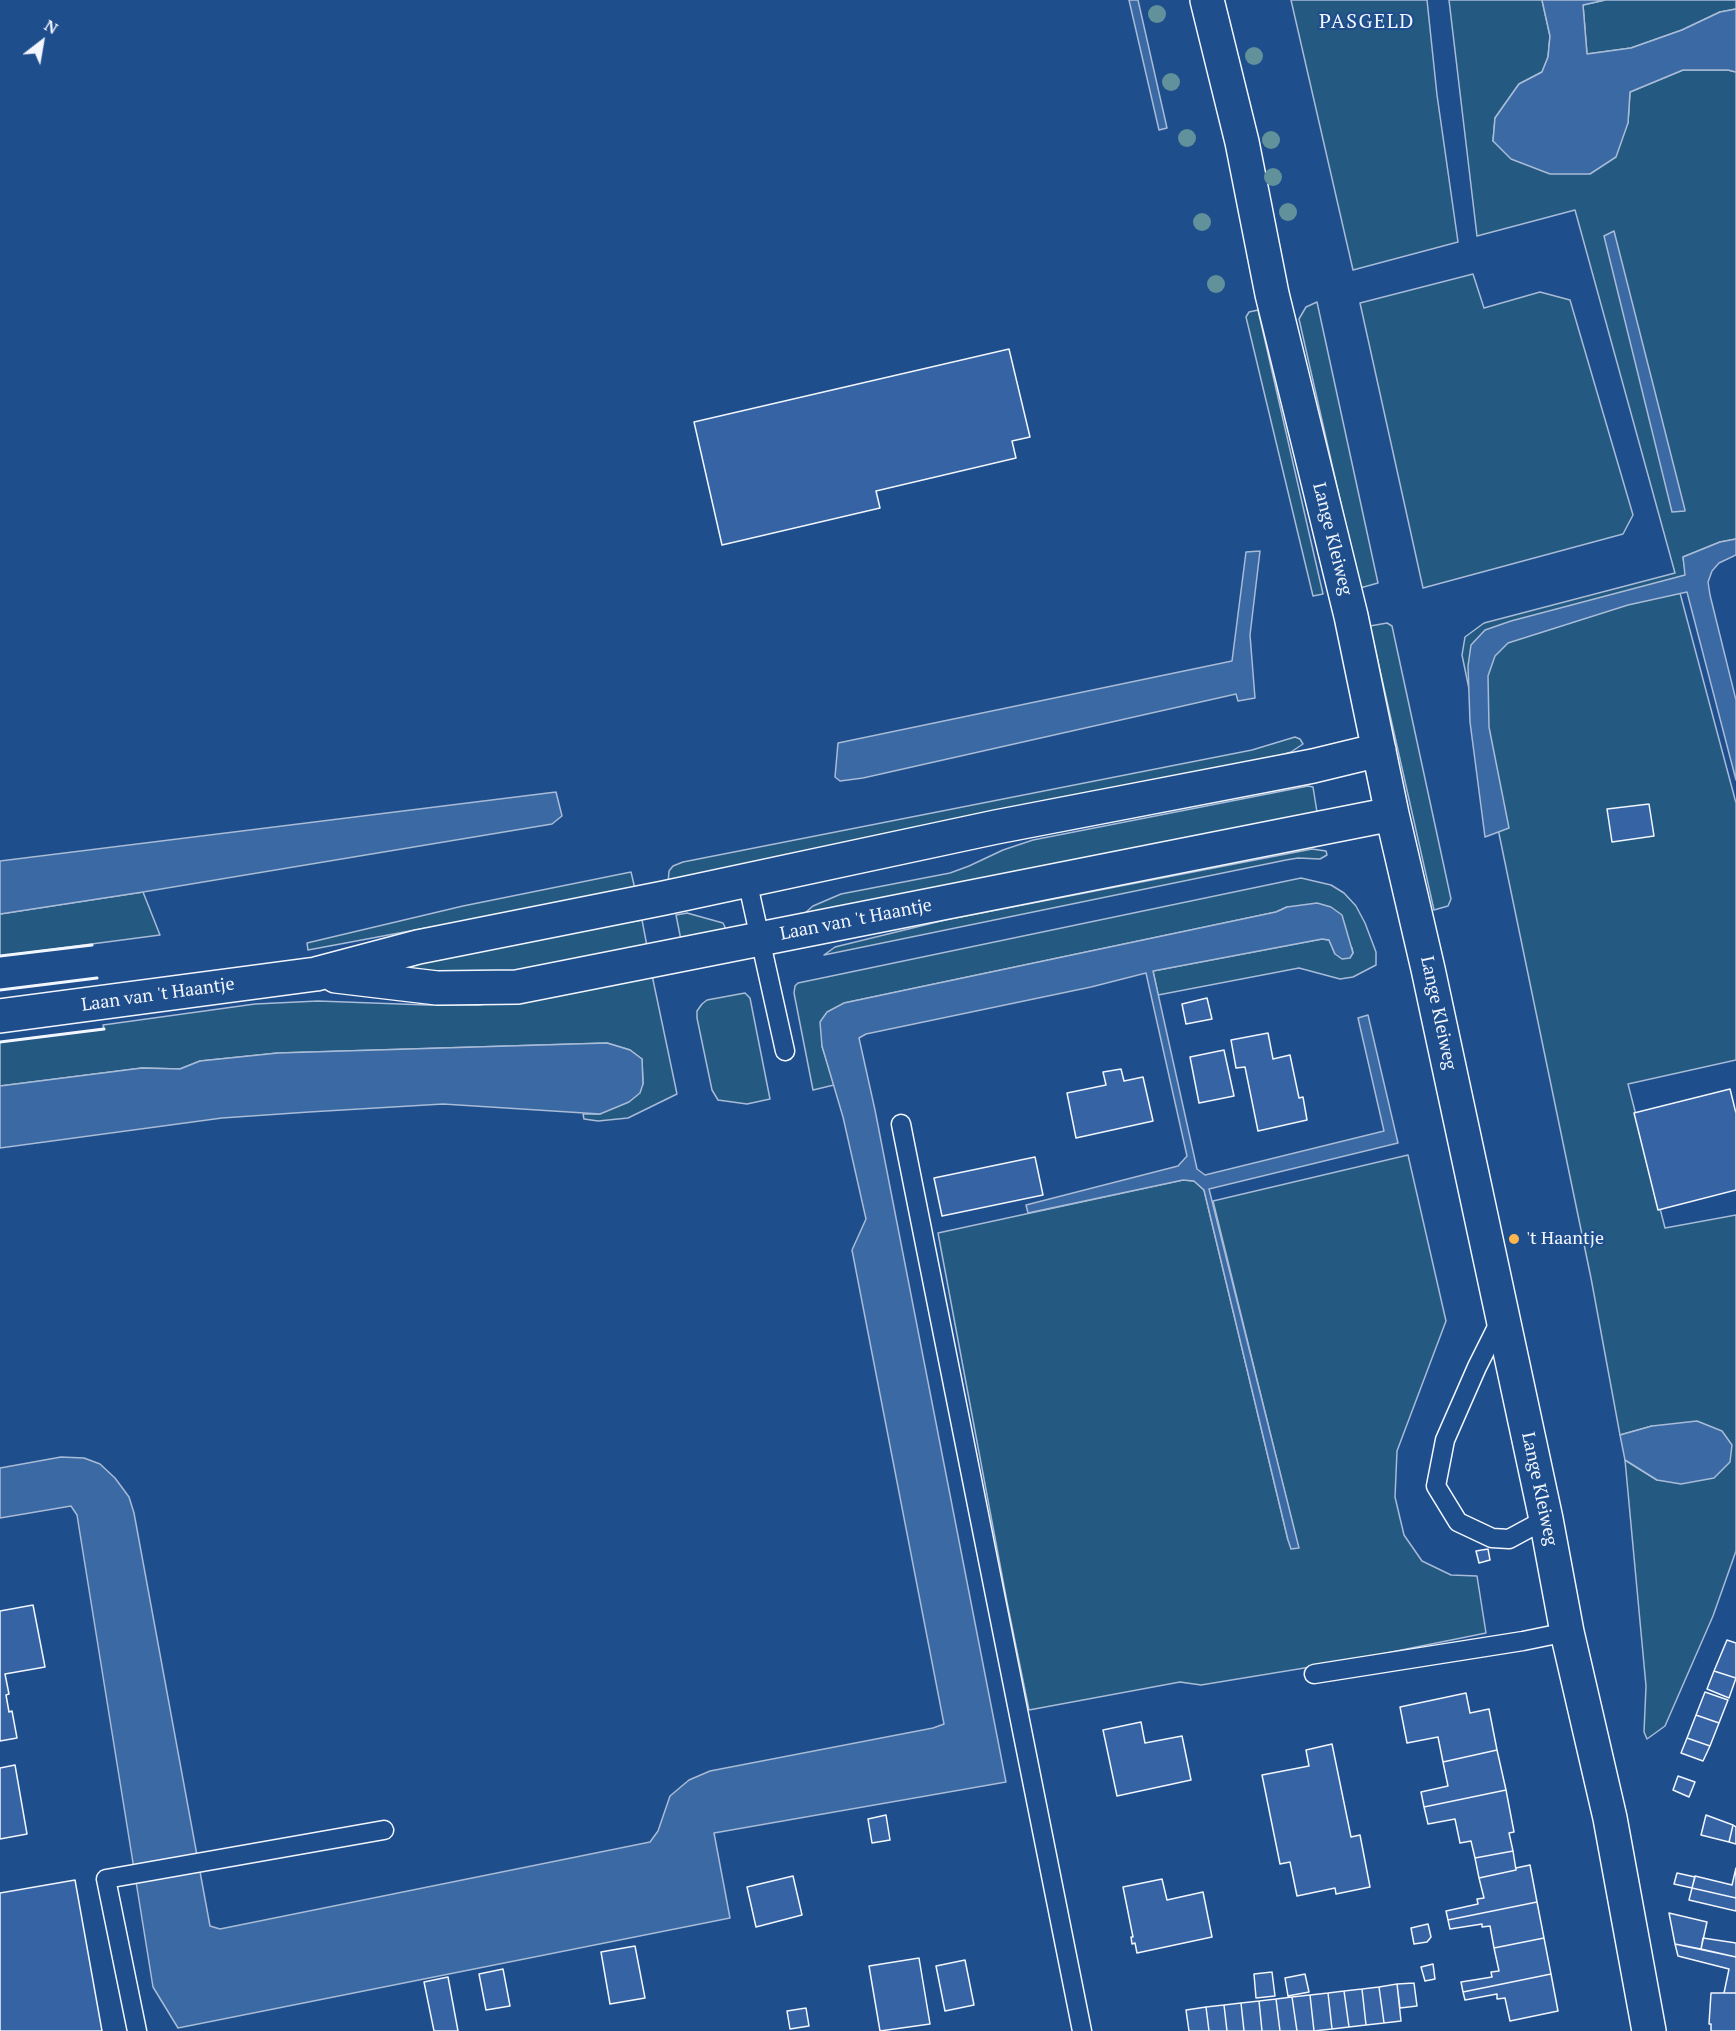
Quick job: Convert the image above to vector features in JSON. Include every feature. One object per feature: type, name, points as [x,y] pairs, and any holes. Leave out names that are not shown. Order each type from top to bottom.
[{"type":"street","name":"Lange Kleiweg","points":[[1207,0],[1242,142],[1275,305],[1351,616],[1392,814],[1428,969],[1546,1519],[1567,1632],[1610,1818],[1649,2031]]},
{"type":"street","name":"Laan van 't Haantje","points":[[0,1016],[316,974],[418,947],[664,898],[996,827],[1313,766],[1379,750]]},
{"type":"street","name":"Laan van 't Haantje","points":[[316,974],[437,988],[518,987],[1392,814]]},
{"type":"lane","points":[[747,880],[785,1052]]},
{"type":"lane","points":[[902,1124],[1083,2031]]},
{"type":"lane","points":[[1503,1315],[1476,1367],[1444,1440],[1436,1486],[1458,1522],[1492,1538],[1509,1539],[1546,1519]]},
{"type":"lane","points":[[1314,1674],[1567,1632]]},
{"type":"lane","points":[[138,2031],[106,1879],[384,1830]]},
{"type":"shaded area","points":[[1129,0],[1138,0],[1167,128],[1159,130]]},
{"type":"shaded area","points":[[1291,0],[1427,0],[1437,95],[1458,242],[1353,270]]},
{"type":"shaded area","points":[[1449,0],[1542,0],[1550,36],[1548,57],[1542,72],[1519,84],[1495,118],[1493,141],[1628,123],[1630,92],[1683,70],[1736,72],[1736,539],[1720,542],[1683,557],[1686,575],[1676,578],[1736,803],[1736,1060],[1628,1084],[1665,1228],[1736,1215],[1736,1551],[1713,1616],[1665,1726],[1647,1739],[1644,1732],[1646,1686],[1625,1460],[1657,1480],[1652,1426],[1620,1435],[1591,1278],[1462,655],[1465,637],[1484,623],[1675,573],[1575,210],[1477,236]]},
{"type":"shaded area","points":[[1542,0],[1605,0],[1583,5],[1587,54],[1631,48],[1682,30],[1720,12],[1736,9],[1736,72],[1683,70],[1630,92],[1628,123],[1616,157],[1590,174],[1550,174],[1511,159],[1493,141],[1495,118],[1519,84],[1542,72],[1548,57],[1550,36]]},
{"type":"shaded area","points":[[1605,0],[1736,0],[1736,9],[1720,12],[1682,30],[1631,48],[1587,54],[1583,5]]},
{"type":"shaded area","points":[[1614,231],[1685,511],[1672,512],[1604,236]]},
{"type":"shaded area","points":[[1473,274],[1484,308],[1540,292],[1570,300],[1633,515],[1623,534],[1423,588],[1360,303]]},
{"type":"shaded area","points":[[1317,302],[1378,583],[1360,588],[1299,319],[1306,307]]},
{"type":"shaded area","points":[[1258,310],[1323,594],[1313,596],[1246,317],[1249,312]]},
{"type":"shaded area","points":[[1736,539],[1736,555],[1719,563],[1712,571],[1708,582],[1736,700],[1736,780],[1687,592],[1628,605],[1508,643],[1495,656],[1488,676],[1489,727],[1509,828],[1485,837],[1470,722],[1468,666],[1471,645],[1485,630],[1511,621],[1685,575],[1683,557],[1720,542]]},
{"type":"shaded area","points":[[1260,551],[1250,635],[1255,698],[1238,701],[1236,694],[863,778],[840,781],[835,777],[838,743],[1232,661],[1246,552]]},
{"type":"shaded area","points":[[1387,623],[1392,626],[1451,899],[1448,906],[1434,910],[1370,626]]},
{"type":"shaded area","points":[[1295,737],[1303,744],[1279,756],[668,883],[669,871],[673,866],[683,862],[1252,750]]},
{"type":"shaded area","points":[[1308,786],[1313,787],[1317,812],[1314,814],[805,913],[813,906],[841,894],[950,873],[1033,840]]},
{"type":"shaded area","points":[[556,792],[562,816],[552,824],[0,914],[0,861]]},
{"type":"shaded area","points":[[1312,849],[1326,851],[1327,855],[1320,859],[1286,860],[824,955],[835,947],[945,920]]},
{"type":"shaded area","points":[[631,872],[635,889],[308,950],[307,943],[463,906]]},
{"type":"shaded area","points":[[1301,878],[1331,885],[1344,893],[1356,906],[1376,952],[1376,965],[1353,977],[1340,979],[1299,968],[1158,995],[1153,971],[1322,939],[1329,940],[1335,954],[1353,953],[1352,948],[1287,907],[1276,912],[844,1003],[822,1046],[834,1085],[813,1090],[794,993],[798,983]]},
{"type":"shaded area","points":[[143,892],[160,935],[0,956],[0,914]]},
{"type":"shaded area","points":[[1317,903],[1331,907],[1342,915],[1353,953],[1350,958],[1342,959],[1335,954],[1329,940],[1322,939],[1153,971],[1197,1169],[1205,1175],[1384,1131],[1358,1018],[1368,1015],[1398,1143],[1209,1189],[1299,1548],[1291,1549],[1288,1540],[1204,1190],[1194,1181],[1183,1180],[1028,1213],[1026,1205],[1178,1166],[1187,1156],[1146,973],[1091,987],[866,1034],[859,1038],[1006,1782],[714,1833],[730,1918],[178,2028],[153,1987],[77,1515],[71,1506],[0,1518],[0,1468],[61,1457],[84,1458],[100,1464],[115,1478],[129,1497],[134,1513],[210,1926],[220,1929],[650,1842],[658,1831],[670,1796],[689,1780],[710,1771],[944,1724],[852,1250],[866,1219],[843,1117],[822,1046],[820,1022],[827,1012],[844,1003],[1276,912],[1287,907]]},
{"type":"shaded area","points":[[687,913],[723,923],[724,930],[681,940],[676,915]]},
{"type":"shaded area","points":[[642,920],[647,946],[526,970],[491,974],[354,969]]},
{"type":"shaded area","points":[[652,975],[677,1094],[628,1118],[598,1121],[584,1119],[583,1114],[600,1114],[643,1084],[642,1059],[630,1050],[607,1043],[278,1053],[200,1061],[180,1069],[142,1068],[0,1086],[0,1042],[104,1029],[103,1025],[255,1004],[318,1001],[479,1005]]},
{"type":"shaded area","points":[[745,993],[750,998],[770,1099],[747,1104],[718,1100],[712,1090],[697,1018],[697,1011],[707,1000]]},
{"type":"shaded area","points":[[607,1043],[630,1050],[642,1059],[643,1084],[640,1093],[629,1102],[600,1114],[443,1104],[222,1118],[0,1148],[0,1086],[142,1068],[180,1069],[200,1061],[278,1053]]},
{"type":"shaded area","points":[[1408,1155],[1446,1321],[1397,1451],[1395,1497],[1404,1535],[1422,1561],[1451,1575],[1477,1576],[1486,1633],[1347,1661],[1201,1685],[1180,1682],[1029,1710],[938,1233],[1183,1180],[1194,1181],[1204,1190],[1288,1540],[1296,1538],[1213,1201]]},
{"type":"shaded area","points":[[1697,1421],[1722,1431],[1732,1445],[1730,1462],[1714,1478],[1681,1484],[1657,1480],[1625,1460],[1620,1435],[1652,1426]]},
{"type":"building","points":[[1009,349],[1030,437],[1012,441],[1016,458],[876,491],[880,508],[722,545],[694,422]]},
{"type":"building","points":[[1649,804],[1654,836],[1612,842],[1607,809]]},
{"type":"building","points":[[1207,998],[1212,1019],[1186,1024],[1182,1004]]},
{"type":"building","points":[[1268,1033],[1273,1059],[1290,1055],[1299,1098],[1303,1097],[1307,1120],[1258,1131],[1245,1067],[1236,1068],[1231,1040]]},
{"type":"building","points":[[1224,1050],[1234,1096],[1199,1103],[1190,1057]]},
{"type":"building","points":[[1121,1069],[1124,1081],[1143,1077],[1153,1121],[1076,1138],[1067,1093],[1106,1085],[1103,1072]]},
{"type":"building","points":[[1730,1089],[1736,1113],[1736,1190],[1658,1210],[1634,1113]]},
{"type":"building","points":[[1035,1157],[1043,1195],[942,1216],[934,1178]]},
{"type":"building","points":[[1488,1549],[1490,1560],[1479,1563],[1476,1551]]},
{"type":"building","points":[[33,1605],[45,1667],[5,1674],[9,1694],[6,1695],[9,1712],[12,1711],[17,1738],[0,1741],[0,1611]]},
{"type":"building","points":[[1727,1640],[1736,1643],[1736,1678],[1714,1671]]},
{"type":"building","points":[[1714,1671],[1736,1678],[1729,1698],[1707,1689]]},
{"type":"building","points":[[1705,1692],[1728,1700],[1719,1723],[1696,1715]]},
{"type":"building","points":[[1466,1693],[1470,1713],[1489,1709],[1497,1750],[1443,1762],[1438,1737],[1407,1743],[1400,1707]]},
{"type":"building","points":[[1696,1715],[1719,1723],[1710,1746],[1687,1738]]},
{"type":"building","points":[[1141,1722],[1145,1743],[1182,1736],[1191,1780],[1117,1796],[1103,1730]]},
{"type":"building","points":[[1687,1738],[1710,1746],[1703,1761],[1681,1753]]},
{"type":"building","points":[[1332,1744],[1351,1837],[1360,1835],[1370,1887],[1336,1894],[1335,1888],[1297,1896],[1290,1862],[1280,1864],[1262,1775],[1309,1766],[1306,1750]]},
{"type":"building","points":[[1497,1750],[1506,1790],[1424,1807],[1421,1792],[1448,1786],[1443,1762]]},
{"type":"building","points":[[15,1765],[27,1834],[0,1839],[0,1768]]},
{"type":"building","points":[[1678,1776],[1695,1782],[1689,1797],[1673,1790]]},
{"type":"building","points":[[1506,1790],[1514,1832],[1509,1833],[1513,1851],[1475,1858],[1471,1841],[1460,1843],[1455,1819],[1428,1824],[1424,1807]]},
{"type":"building","points":[[886,1815],[890,1840],[872,1843],[868,1819]]},
{"type":"building","points":[[1706,1815],[1733,1825],[1729,1842],[1701,1835]]},
{"type":"building","points":[[1733,1825],[1736,1827],[1736,1844],[1729,1842]]},
{"type":"building","points":[[1513,1851],[1516,1870],[1479,1878],[1475,1858]]},
{"type":"building","points":[[1530,1865],[1537,1902],[1448,1920],[1446,1911],[1478,1904],[1477,1899],[1484,1898],[1479,1878]]},
{"type":"building","points":[[1736,1868],[1736,1898],[1692,1888],[1695,1876],[1732,1885]]},
{"type":"building","points":[[1677,1873],[1695,1877],[1692,1888],[1674,1884]]},
{"type":"building","points":[[793,1876],[802,1915],[756,1927],[747,1887]]},
{"type":"building","points":[[1162,1879],[1167,1900],[1203,1892],[1212,1937],[1137,1953],[1135,1943],[1132,1944],[1131,1937],[1133,1937],[1123,1887]]},
{"type":"building","points":[[75,1880],[102,2031],[0,2031],[0,1893]]},
{"type":"building","points":[[1692,1888],[1736,1898],[1736,1911],[1689,1900]]},
{"type":"building","points":[[1537,1902],[1544,1938],[1494,1948],[1490,1926],[1482,1927],[1482,1924],[1450,1929],[1448,1920]]},
{"type":"building","points":[[1669,1913],[1707,1922],[1701,1949],[1675,1944]]},
{"type":"building","points":[[1428,1924],[1431,1937],[1427,1942],[1414,1944],[1411,1928]]},
{"type":"building","points":[[1544,1938],[1551,1974],[1463,1992],[1461,1982],[1492,1977],[1491,1972],[1499,1971],[1494,1948]]},
{"type":"building","points":[[1703,1938],[1736,1943],[1736,1957],[1701,1949]]},
{"type":"building","points":[[1675,1944],[1736,1957],[1736,1993],[1724,1993],[1729,1969],[1678,1956]]},
{"type":"building","points":[[635,1946],[645,1998],[610,2004],[601,1952]]},
{"type":"building","points":[[919,1958],[930,2024],[880,2031],[869,1966]]},
{"type":"building","points":[[965,1960],[974,2005],[945,2011],[936,1966]]},
{"type":"building","points":[[1433,1964],[1435,1979],[1425,1981],[1421,1967]]},
{"type":"building","points":[[503,1969],[510,2006],[486,2010],[479,1974]]},
{"type":"building","points":[[1272,1972],[1275,1996],[1256,1998],[1254,1974]]},
{"type":"building","points":[[1305,1974],[1309,1992],[1288,1996],[1285,1978]]},
{"type":"building","points":[[1551,1974],[1558,2011],[1510,2021],[1505,1998],[1497,1999],[1497,1994],[1465,2000],[1463,1992]]},
{"type":"building","points":[[448,1977],[458,2031],[434,2031],[424,1982]]},
{"type":"building","points":[[1414,1983],[1417,2006],[1400,2008],[1397,1984]]},
{"type":"building","points":[[1397,1984],[1401,2021],[1384,2023],[1379,1987]]},
{"type":"building","points":[[1379,1987],[1384,2023],[1366,2025],[1362,1989]]},
{"type":"building","points":[[1362,1989],[1366,2025],[1349,2027],[1344,1991]]},
{"type":"building","points":[[1344,1991],[1349,2027],[1332,2029],[1328,1993]]},
{"type":"building","points":[[1328,1993],[1332,2029],[1314,2031],[1310,1995]]},
{"type":"building","points":[[1711,1993],[1736,1993],[1736,2031],[1711,2031],[1711,2024],[1709,2024]]},
{"type":"building","points":[[1310,1995],[1314,2031],[1297,2031],[1292,1997]]},
{"type":"building","points":[[1292,1997],[1297,2031],[1280,2031],[1276,1999]]},
{"type":"building","points":[[1276,1999],[1280,2031],[1262,2031],[1259,2001]]},
{"type":"building","points":[[1259,2001],[1262,2031],[1244,2031],[1241,2003]]},
{"type":"building","points":[[1241,2003],[1244,2031],[1227,2031],[1224,2005]]},
{"type":"building","points":[[1224,2005],[1227,2031],[1209,2031],[1206,2007]]},
{"type":"building","points":[[1206,2007],[1209,2031],[1189,2031],[1186,2010]]},
{"type":"building","points":[[806,2008],[809,2026],[790,2029],[787,2011]]},
{"type":"wall","points":[[0,956],[92,945]]},
{"type":"wall","points":[[0,990],[97,978]]},
{"type":"wall","points":[[0,1042],[104,1029]]},
{"type":"place","name":"'t Haantje","points":[[1514,1239]]},
{"type":"district","name":"PASGELD","points":[[1367,22]]}]
